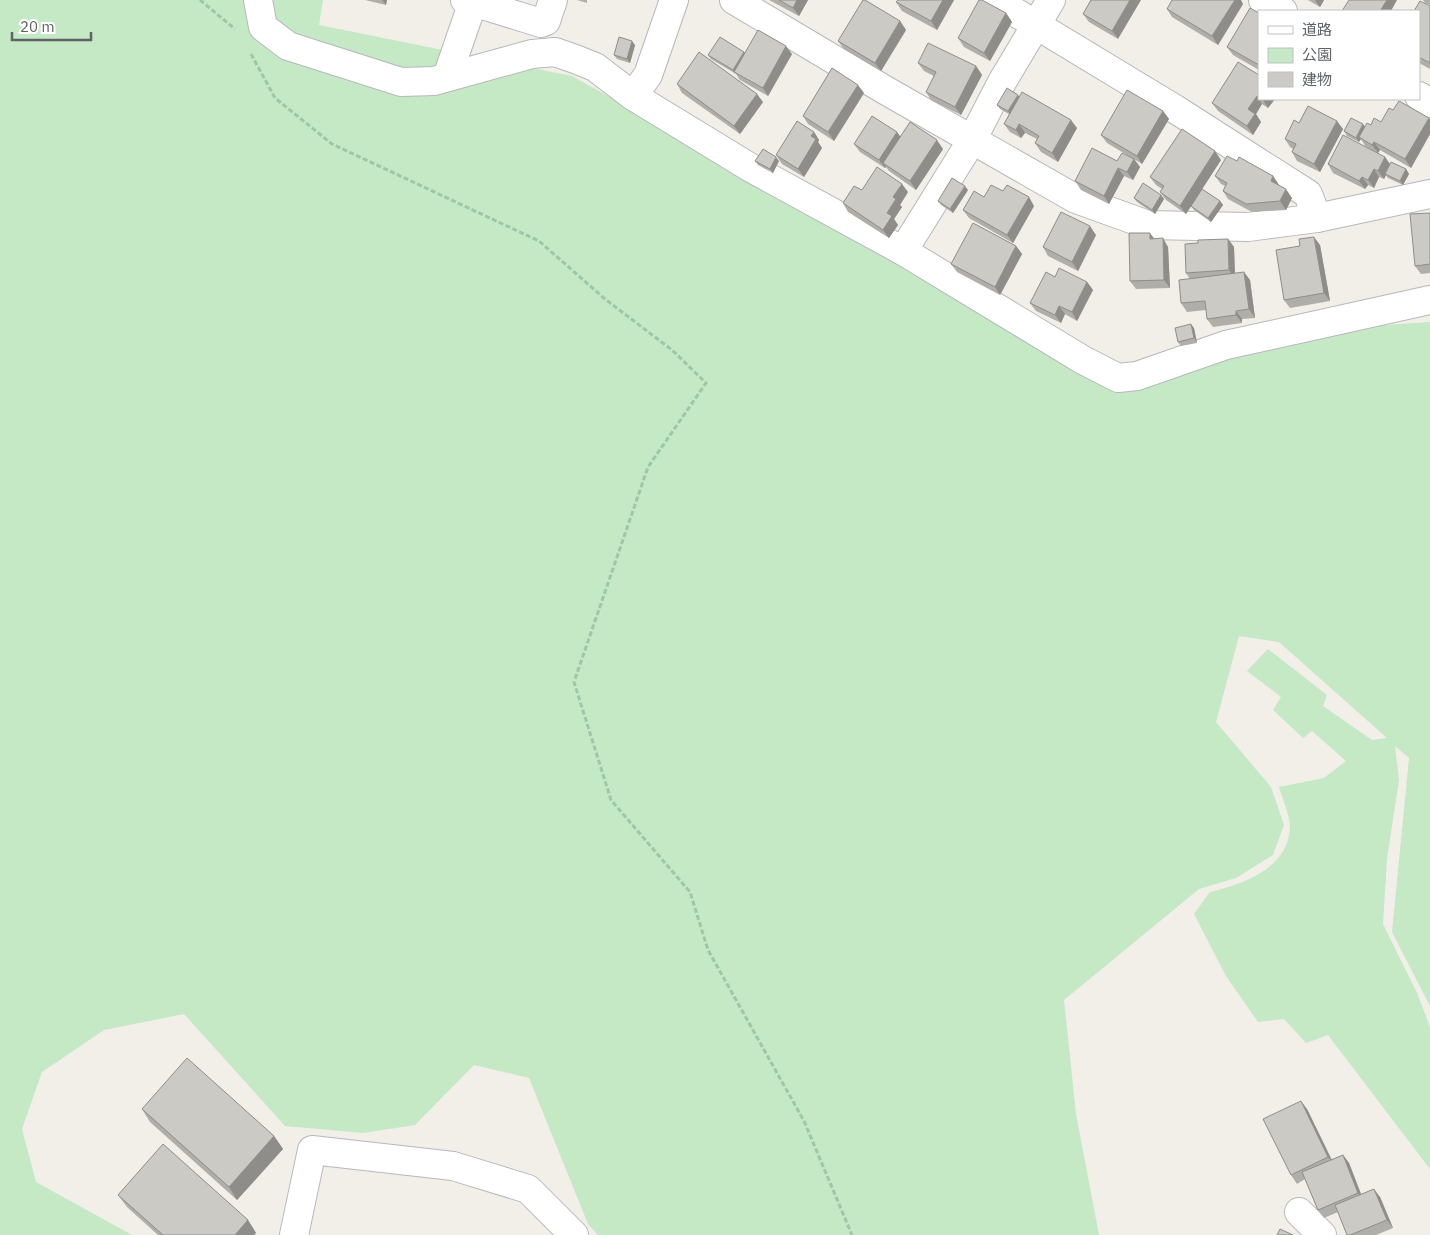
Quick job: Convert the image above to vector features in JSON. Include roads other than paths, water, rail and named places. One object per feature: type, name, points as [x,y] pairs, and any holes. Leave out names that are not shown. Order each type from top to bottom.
[{"type":"street","points":[[258,0],[256,39],[288,46],[401,82],[434,81],[532,54],[555,52],[595,67],[633,96],[751,168],[903,251],[1058,346],[1118,378],[1137,376],[1226,345],[1430,300]]},
{"type":"street","points":[[447,77],[469,1],[541,23],[546,21],[553,0]]},
{"type":"street","points":[[633,96],[648,74],[674,0]]},
{"type":"street","points":[[734,0],[1076,199],[1148,225],[1248,227],[1317,218],[1430,194]]},
{"type":"street","points":[[995,0],[1035,26],[1175,109],[1308,194],[1317,218]]},
{"type":"street","points":[[903,251],[972,140],[1051,0]]},
{"type":"street","points":[[1264,0],[1281,10]]},
{"type":"street","points":[[294,1235],[312,1150],[454,1166],[528,1189],[574,1235]]},
{"type":"street","points":[[1299,1212],[1322,1235]]}]
